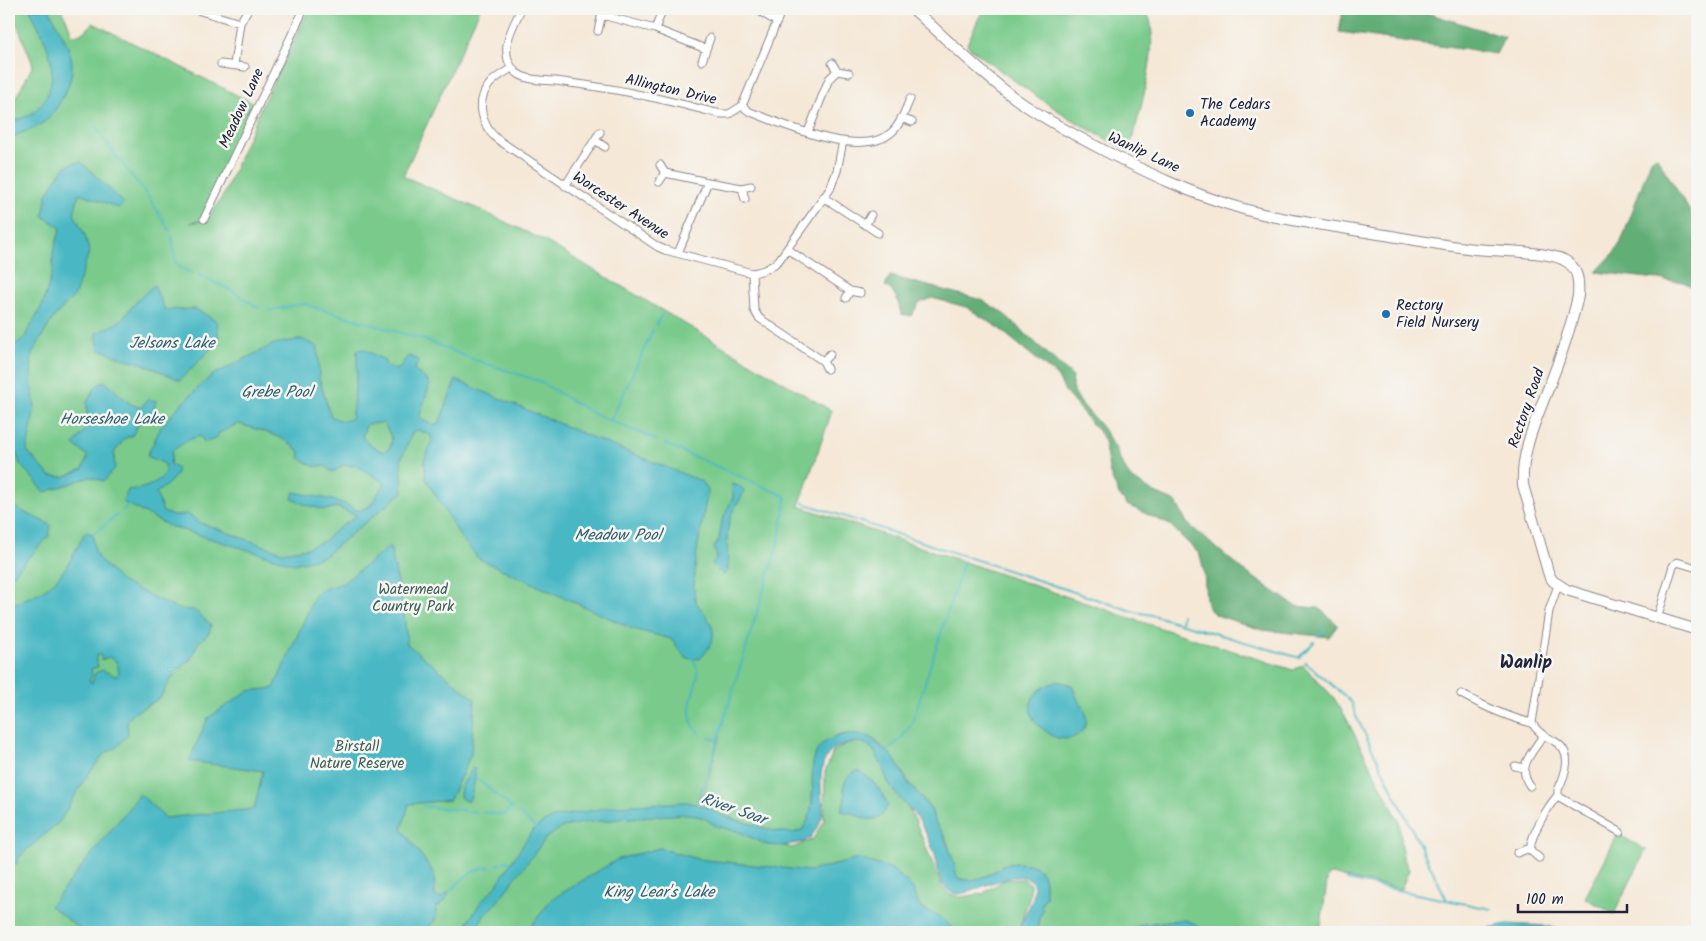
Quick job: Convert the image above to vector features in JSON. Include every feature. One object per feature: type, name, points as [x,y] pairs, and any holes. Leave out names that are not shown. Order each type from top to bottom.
[{"type":"street","points":[[194,9],[240,23]]},
{"type":"street","points":[[234,65],[240,23],[248,9]]},
{"type":"street","name":"Meadow Lane","points":[[204,219],[304,9]]},
{"type":"street","points":[[512,68],[507,44],[521,9]]},
{"type":"street","points":[[655,29],[663,9]]},
{"type":"street","points":[[756,9],[777,22]]},
{"type":"street","points":[[782,9],[742,106],[750,112],[808,132],[843,141],[874,142],[892,132],[910,99]]},
{"type":"street","name":"Wanlip Lane","points":[[913,9],[982,73],[1015,98],[1065,130],[1136,167],[1190,190],[1240,208],[1279,217],[1402,238]]},
{"type":"street","points":[[598,31],[602,12],[655,29],[706,49]]},
{"type":"street","points":[[702,61],[710,38]]},
{"type":"street","points":[[832,63],[837,71],[849,73]]},
{"type":"street","points":[[221,64],[245,67]]},
{"type":"street","name":"Allington Drive","points":[[512,68],[518,75],[523,77],[599,87],[721,114],[729,114],[742,106]]},
{"type":"street","name":"Worcester Avenue","points":[[512,68],[497,77],[488,86],[484,95],[482,117],[485,125],[497,139],[651,243],[665,250],[752,273]]},
{"type":"street","points":[[808,132],[829,79],[837,71]]},
{"type":"street","points":[[901,118],[912,122]]},
{"type":"street","points":[[565,186],[600,132]]},
{"type":"street","points":[[595,140],[604,147]]},
{"type":"street","points":[[827,369],[823,361],[759,318],[754,310],[752,273],[771,267],[787,249],[830,189],[837,171],[843,141]]},
{"type":"street","points":[[660,165],[665,173],[742,188],[751,186]]},
{"type":"street","points":[[659,182],[665,173]]},
{"type":"street","points":[[678,253],[708,182]]},
{"type":"street","points":[[742,188],[745,199]]},
{"type":"street","points":[[823,197],[878,233]]},
{"type":"street","points":[[865,225],[872,215]]},
{"type":"street","name":"Rectory Road","points":[[1402,238],[1476,249],[1556,257],[1573,266],[1577,274],[1579,284],[1575,309],[1552,380],[1525,453],[1522,470],[1522,485],[1537,538],[1550,575],[1558,585]]},
{"type":"street","points":[[787,249],[850,290],[860,293]]},
{"type":"street","points":[[846,298],[850,290]]},
{"type":"street","points":[[823,361],[830,354]]},
{"type":"street","points":[[1657,618],[1673,566],[1678,562],[1697,568]]},
{"type":"street","points":[[1532,723],[1549,611],[1558,585],[1576,594],[1697,630]]},
{"type":"street","points":[[1461,694],[1481,705],[1532,723],[1543,736],[1562,746],[1567,760],[1566,773],[1558,790],[1558,795],[1531,841],[1531,851],[1539,858]]},
{"type":"street","points":[[1530,786],[1525,779],[1524,768],[1543,736]]},
{"type":"street","points":[[1515,766],[1524,768]]},
{"type":"street","points":[[1558,795],[1620,832]]},
{"type":"street","points":[[1517,853],[1530,848]]},
{"type":"green space","name":"Watermead Country Park","points":[[11,9],[62,9],[73,36],[85,31],[93,23],[253,103],[201,220],[190,223],[206,221],[224,194],[261,107],[309,9],[480,9],[403,176],[545,241],[832,411],[799,506],[1148,624],[1293,670],[1303,665],[1334,698],[1344,714],[1399,821],[1403,857],[1409,870],[1401,889],[1333,874],[1328,875],[1320,932],[1202,932],[1182,920],[1144,924],[1124,932],[1037,932],[1039,917],[1043,910],[1041,906],[1046,896],[1044,876],[1040,871],[1030,865],[1016,863],[1002,865],[991,873],[973,880],[957,877],[946,838],[936,824],[931,810],[911,787],[895,761],[879,744],[870,738],[860,734],[833,737],[813,785],[811,816],[802,830],[793,833],[775,831],[723,816],[700,805],[720,736],[694,812],[745,834],[792,848],[813,839],[824,821],[825,772],[833,752],[846,744],[861,740],[871,744],[915,820],[942,887],[949,894],[960,897],[982,894],[1004,880],[1024,879],[1030,884],[1030,895],[1018,932],[9,932],[9,111],[33,65]]},
{"type":"green space","points":[[983,9],[1143,9],[1150,19],[1152,34],[1151,54],[1148,77],[1129,151],[1047,103],[969,47],[967,44]]},
{"type":"green space","points":[[1343,9],[1414,9],[1505,37],[1496,54],[1339,32]]},
{"type":"green space","points":[[1657,157],[1697,223],[1697,289],[1683,282],[1596,272],[1614,253],[1621,242],[1651,160]]},
{"type":"green space","points":[[890,276],[982,300],[1003,313],[1073,377],[1072,388],[1081,403],[1102,427],[1115,447],[1130,477],[1153,492],[1176,502],[1187,523],[1243,570],[1295,606],[1319,608],[1338,625],[1329,637],[1262,630],[1216,615],[1209,609],[1206,600],[1204,572],[1200,555],[1170,525],[1127,505],[1119,495],[1110,474],[1103,437],[1066,393],[1057,376],[996,326],[966,307],[932,298],[919,303],[911,316],[901,314],[895,295],[885,286]]},
{"type":"green space","points":[[1618,834],[1646,850],[1614,914],[1585,898]]},
{"type":"water","points":[[30,9],[49,9],[69,51],[72,60],[72,71],[64,95],[50,117],[43,123],[17,135],[9,141],[9,122],[31,114],[39,107],[51,82],[52,73],[49,54],[43,35]]},
{"type":"water","name":"Horseshoe Lake","points":[[81,162],[124,203],[119,208],[79,193],[74,214],[85,235],[89,252],[75,295],[54,317],[32,354],[31,381],[35,407],[27,451],[50,476],[64,477],[83,469],[88,456],[74,445],[87,427],[87,402],[96,386],[104,381],[131,404],[141,408],[148,399],[156,401],[152,415],[139,423],[132,436],[125,438],[114,453],[115,468],[104,481],[90,477],[45,492],[20,464],[9,433],[9,349],[24,338],[42,306],[53,270],[53,252],[61,228],[43,216],[47,195],[57,177],[67,165]]},
{"type":"water","name":"Jelsons Lake","points":[[154,285],[165,310],[195,309],[217,321],[219,341],[180,380],[141,363],[121,358],[99,349],[96,333],[118,323]]},
{"type":"water","name":"Meadow Pool","points":[[302,339],[318,347],[319,378],[331,417],[343,421],[351,419],[357,375],[357,350],[364,349],[384,360],[386,366],[398,370],[408,356],[419,360],[414,370],[430,383],[420,415],[422,420],[435,425],[439,423],[456,380],[701,481],[708,490],[696,559],[694,587],[696,601],[708,618],[713,630],[712,641],[705,653],[700,659],[686,658],[671,639],[633,629],[479,559],[461,538],[426,479],[424,461],[432,440],[430,435],[418,430],[412,433],[401,460],[403,492],[323,557],[294,564],[169,526],[123,502],[128,490],[148,486],[165,474],[165,464],[147,456],[161,427],[180,405],[211,376],[274,344]],"holes":[[[384,423],[392,439],[390,448],[383,452],[369,444],[362,436],[367,424]],[[238,424],[287,441],[300,452],[299,458],[313,466],[326,466],[330,471],[335,471],[343,465],[357,466],[385,483],[370,506],[359,511],[336,501],[294,492],[292,499],[306,505],[325,510],[337,507],[357,516],[337,529],[324,541],[307,548],[282,552],[201,523],[188,514],[173,516],[163,512],[156,493],[177,474],[177,468],[170,465],[172,451],[188,440],[200,436],[204,442],[216,439],[219,433]]]},
{"type":"water","points":[[732,484],[744,490],[742,497],[732,512],[729,522],[727,535],[728,569],[726,574],[722,574],[712,564],[717,558],[714,548],[719,540],[722,521],[733,497]]},
{"type":"water","points":[[9,498],[17,509],[51,525],[49,536],[9,579],[9,568],[14,562],[9,556]]},
{"type":"water","points":[[85,532],[93,534],[94,548],[98,558],[120,581],[178,609],[194,610],[211,625],[209,633],[198,643],[191,659],[174,674],[160,698],[134,713],[127,721],[128,734],[116,748],[105,753],[85,779],[60,821],[19,857],[17,864],[9,861],[9,606],[48,587],[70,562]],"holes":[[[100,654],[102,660],[109,657],[117,662],[119,673],[116,676],[102,670],[95,673],[92,683],[89,681],[92,675],[91,669],[98,667],[96,656]]]},
{"type":"water","points":[[390,546],[404,612],[407,644],[475,699],[471,754],[450,800],[409,804],[402,829],[434,873],[435,896],[440,898],[449,892],[445,901],[436,908],[436,919],[425,932],[84,932],[50,906],[140,794],[165,818],[254,809],[263,771],[189,761],[208,718],[248,691],[274,688],[317,591],[343,583]]},
{"type":"water","points":[[1057,681],[1072,685],[1086,716],[1084,728],[1080,733],[1069,738],[1055,737],[1039,726],[1035,722],[1030,708],[1036,694]]},
{"type":"water","points":[[852,734],[870,737],[894,758],[910,786],[931,810],[952,856],[957,877],[968,880],[981,878],[1002,865],[1016,863],[1030,864],[1040,870],[1044,876],[1046,896],[1041,906],[1043,910],[1039,917],[1037,932],[1020,932],[1022,921],[1032,901],[1034,890],[1032,881],[1025,877],[1002,880],[958,894],[945,888],[939,875],[934,852],[922,826],[891,787],[874,751],[866,744],[859,742],[836,748],[828,755],[824,763],[821,782],[823,814],[819,825],[810,838],[803,842],[783,846],[767,845],[739,832],[716,826],[704,818],[688,814],[582,823],[563,827],[547,837],[493,907],[484,915],[474,932],[462,932],[480,903],[496,886],[532,831],[545,821],[556,817],[615,806],[687,802],[706,807],[723,816],[775,831],[793,833],[802,830],[809,816],[812,801],[814,758],[820,747],[832,738]]},
{"type":"water","points":[[473,768],[475,769],[475,781],[469,801],[465,801],[460,797],[461,787]]},
{"type":"water","points":[[859,771],[876,786],[888,805],[882,815],[875,819],[867,819],[841,811],[845,800],[843,788],[845,781],[848,776]]},
{"type":"water","name":"King Lear's Lake","points":[[660,848],[697,859],[810,871],[859,859],[892,869],[912,887],[920,908],[940,916],[956,932],[518,932],[531,926],[552,899],[618,859]]},
{"type":"water","points":[[1182,920],[1194,923],[1202,932],[1124,932],[1144,924]]},
{"type":"water","points":[[1507,924],[1548,926],[1567,932],[1453,932],[1464,928],[1482,929]]},
{"type":"waterway","points":[[95,125],[113,152],[148,196],[170,231]]},
{"type":"waterway","points":[[172,236],[176,265],[191,273]]},
{"type":"waterway","points":[[199,275],[231,290],[259,308]]},
{"type":"waterway","points":[[268,310],[304,304],[428,341],[472,359],[539,381],[592,413],[657,440]]},
{"type":"waterway","points":[[656,325],[662,314]]},
{"type":"waterway","points":[[611,420],[653,330]]},
{"type":"waterway","name":"River Soar","points":[[665,444],[785,496],[786,499],[779,541],[697,807]]},
{"type":"waterway","points":[[803,503],[1135,612],[1152,615],[1300,658]]},
{"type":"waterway","points":[[123,510],[128,505]]},
{"type":"waterway","points":[[93,534],[117,515]]},
{"type":"waterway","points":[[887,752],[903,736],[912,723],[964,561]]},
{"type":"waterway","points":[[1181,623],[1182,615]]},
{"type":"waterway","points":[[1318,636],[1325,630]]},
{"type":"waterway","points":[[1299,657],[1314,642]]},
{"type":"waterway","points":[[693,658],[697,668]]},
{"type":"waterway","points":[[1305,662],[1352,703],[1356,716],[1447,900]]},
{"type":"waterway","points":[[697,671],[698,676],[691,699],[690,714],[694,727],[700,734]]},
{"type":"waterway","points":[[709,737],[718,740]]},
{"type":"waterway","points":[[475,777],[513,809]]},
{"type":"waterway","points":[[423,806],[476,812]]},
{"type":"waterway","points":[[482,812],[504,815],[511,807]]},
{"type":"waterway","points":[[518,813],[536,828]]},
{"type":"waterway","points":[[497,865],[507,861],[510,864]]},
{"type":"waterway","points":[[449,892],[471,872],[490,867]]},
{"type":"waterway","points":[[1347,880],[1491,909]]},
{"type":"place","name":"The Cedars Academy","points":[[1190,113]]},
{"type":"place","name":"Rectory Field Nursery","points":[[1386,314]]},
{"type":"district","name":"Wanlip","points":[[1526,662]]},
{"type":"water label","name":"Grebe Pool","points":[[277,391]]},
{"type":"park label","name":"Birstall Nature Reserve","points":[[357,754]]}]
